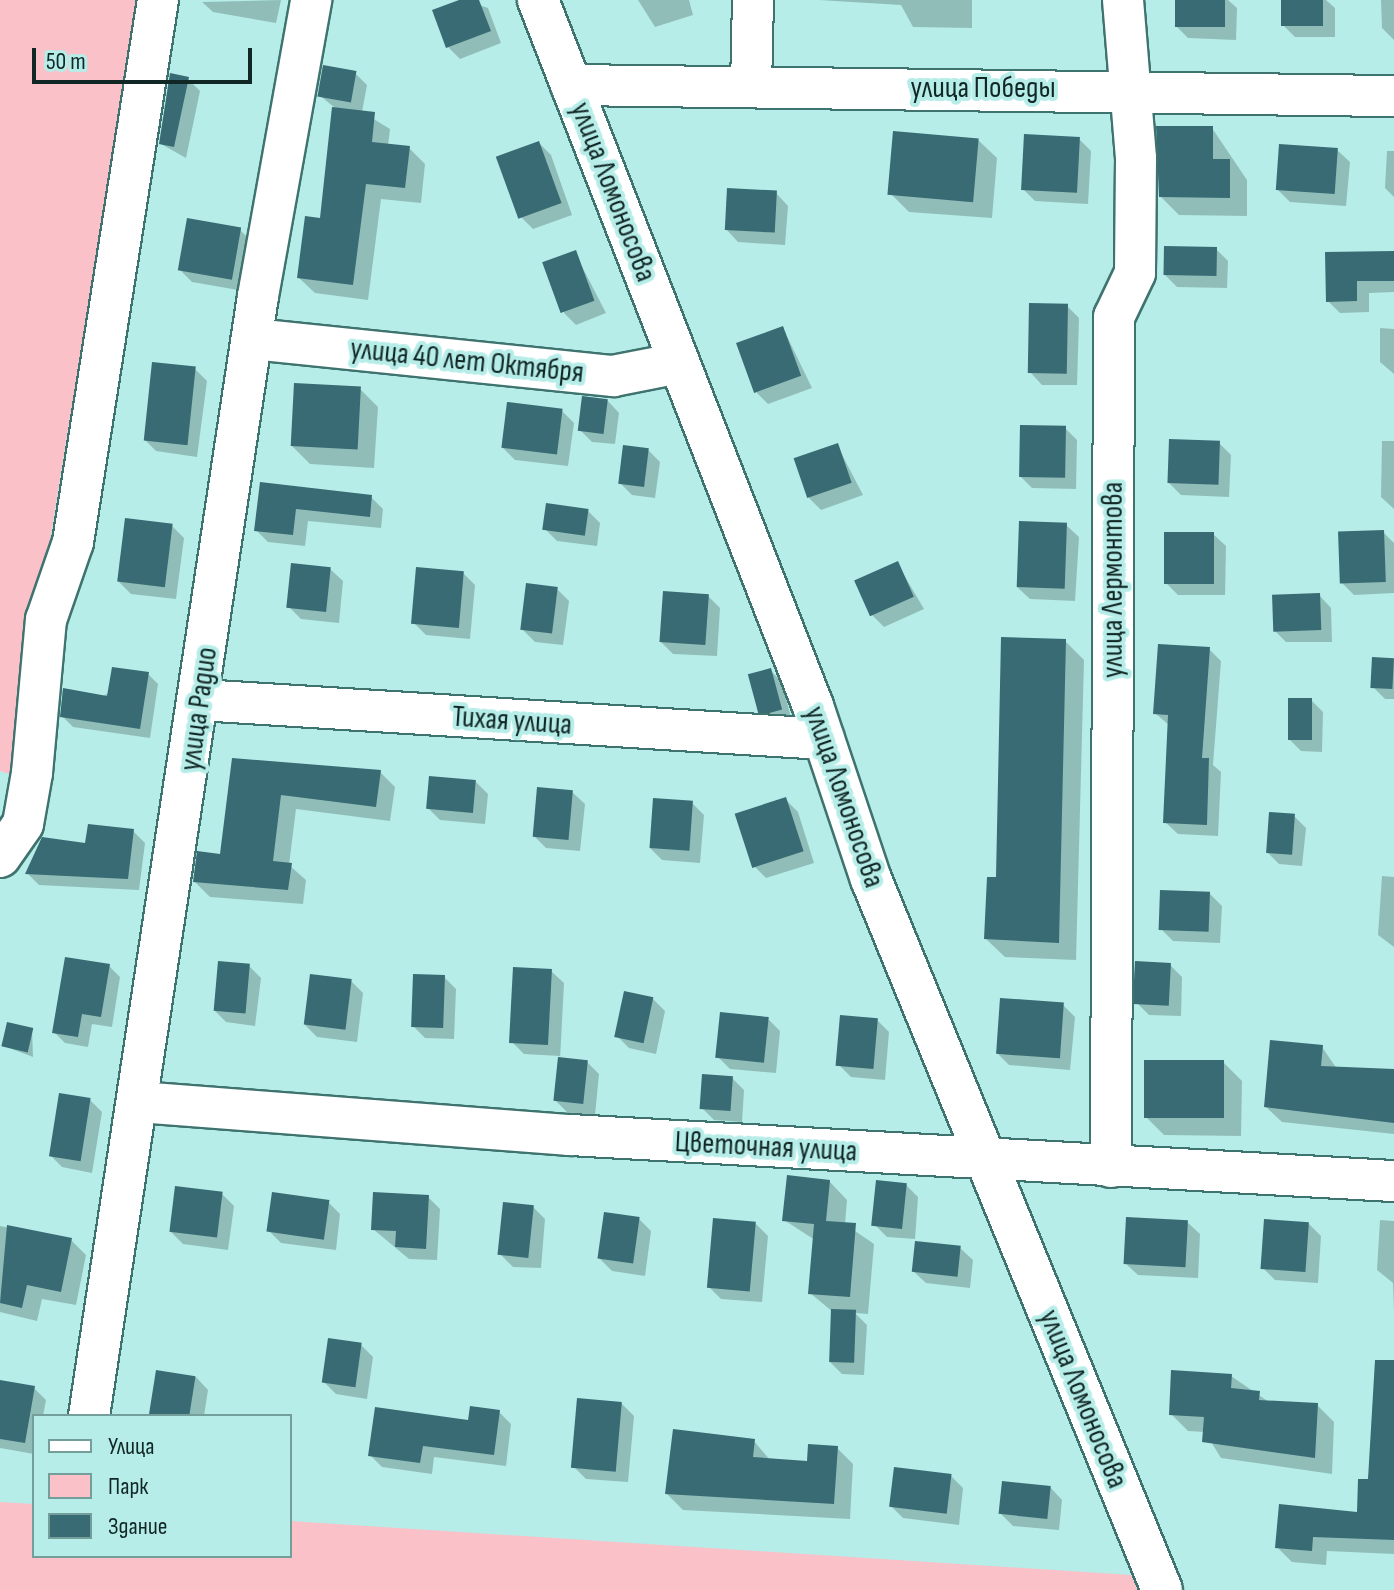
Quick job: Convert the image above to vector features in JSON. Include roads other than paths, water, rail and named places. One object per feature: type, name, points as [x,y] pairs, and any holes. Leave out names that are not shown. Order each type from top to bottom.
[{"type":"street","points":[[0,857],[23,824],[28,799],[46,620],[73,542],[158,0]]},
{"type":"street","name":"улица Ломоносова","points":[[538,0],[824,739],[871,879],[1162,1590]]},
{"type":"street","points":[[751,87],[753,0]]},
{"type":"street","name":"улица Лермонтова","points":[[1111,1167],[1114,317],[1135,273],[1132,89],[1123,0]]},
{"type":"street","name":"улица Радио","points":[[89,1414],[253,339],[311,1]]},
{"type":"street","name":"улица Победы","points":[[571,85],[1132,89],[1394,96]]},
{"type":"street","name":"улица 40 лет Октября","points":[[253,339],[613,376],[679,363]]},
{"type":"street","name":"Тихая улица","points":[[200,700],[824,739]]},
{"type":"street","name":"Цветочная улица","points":[[139,1102],[986,1160],[1394,1181]]}]
